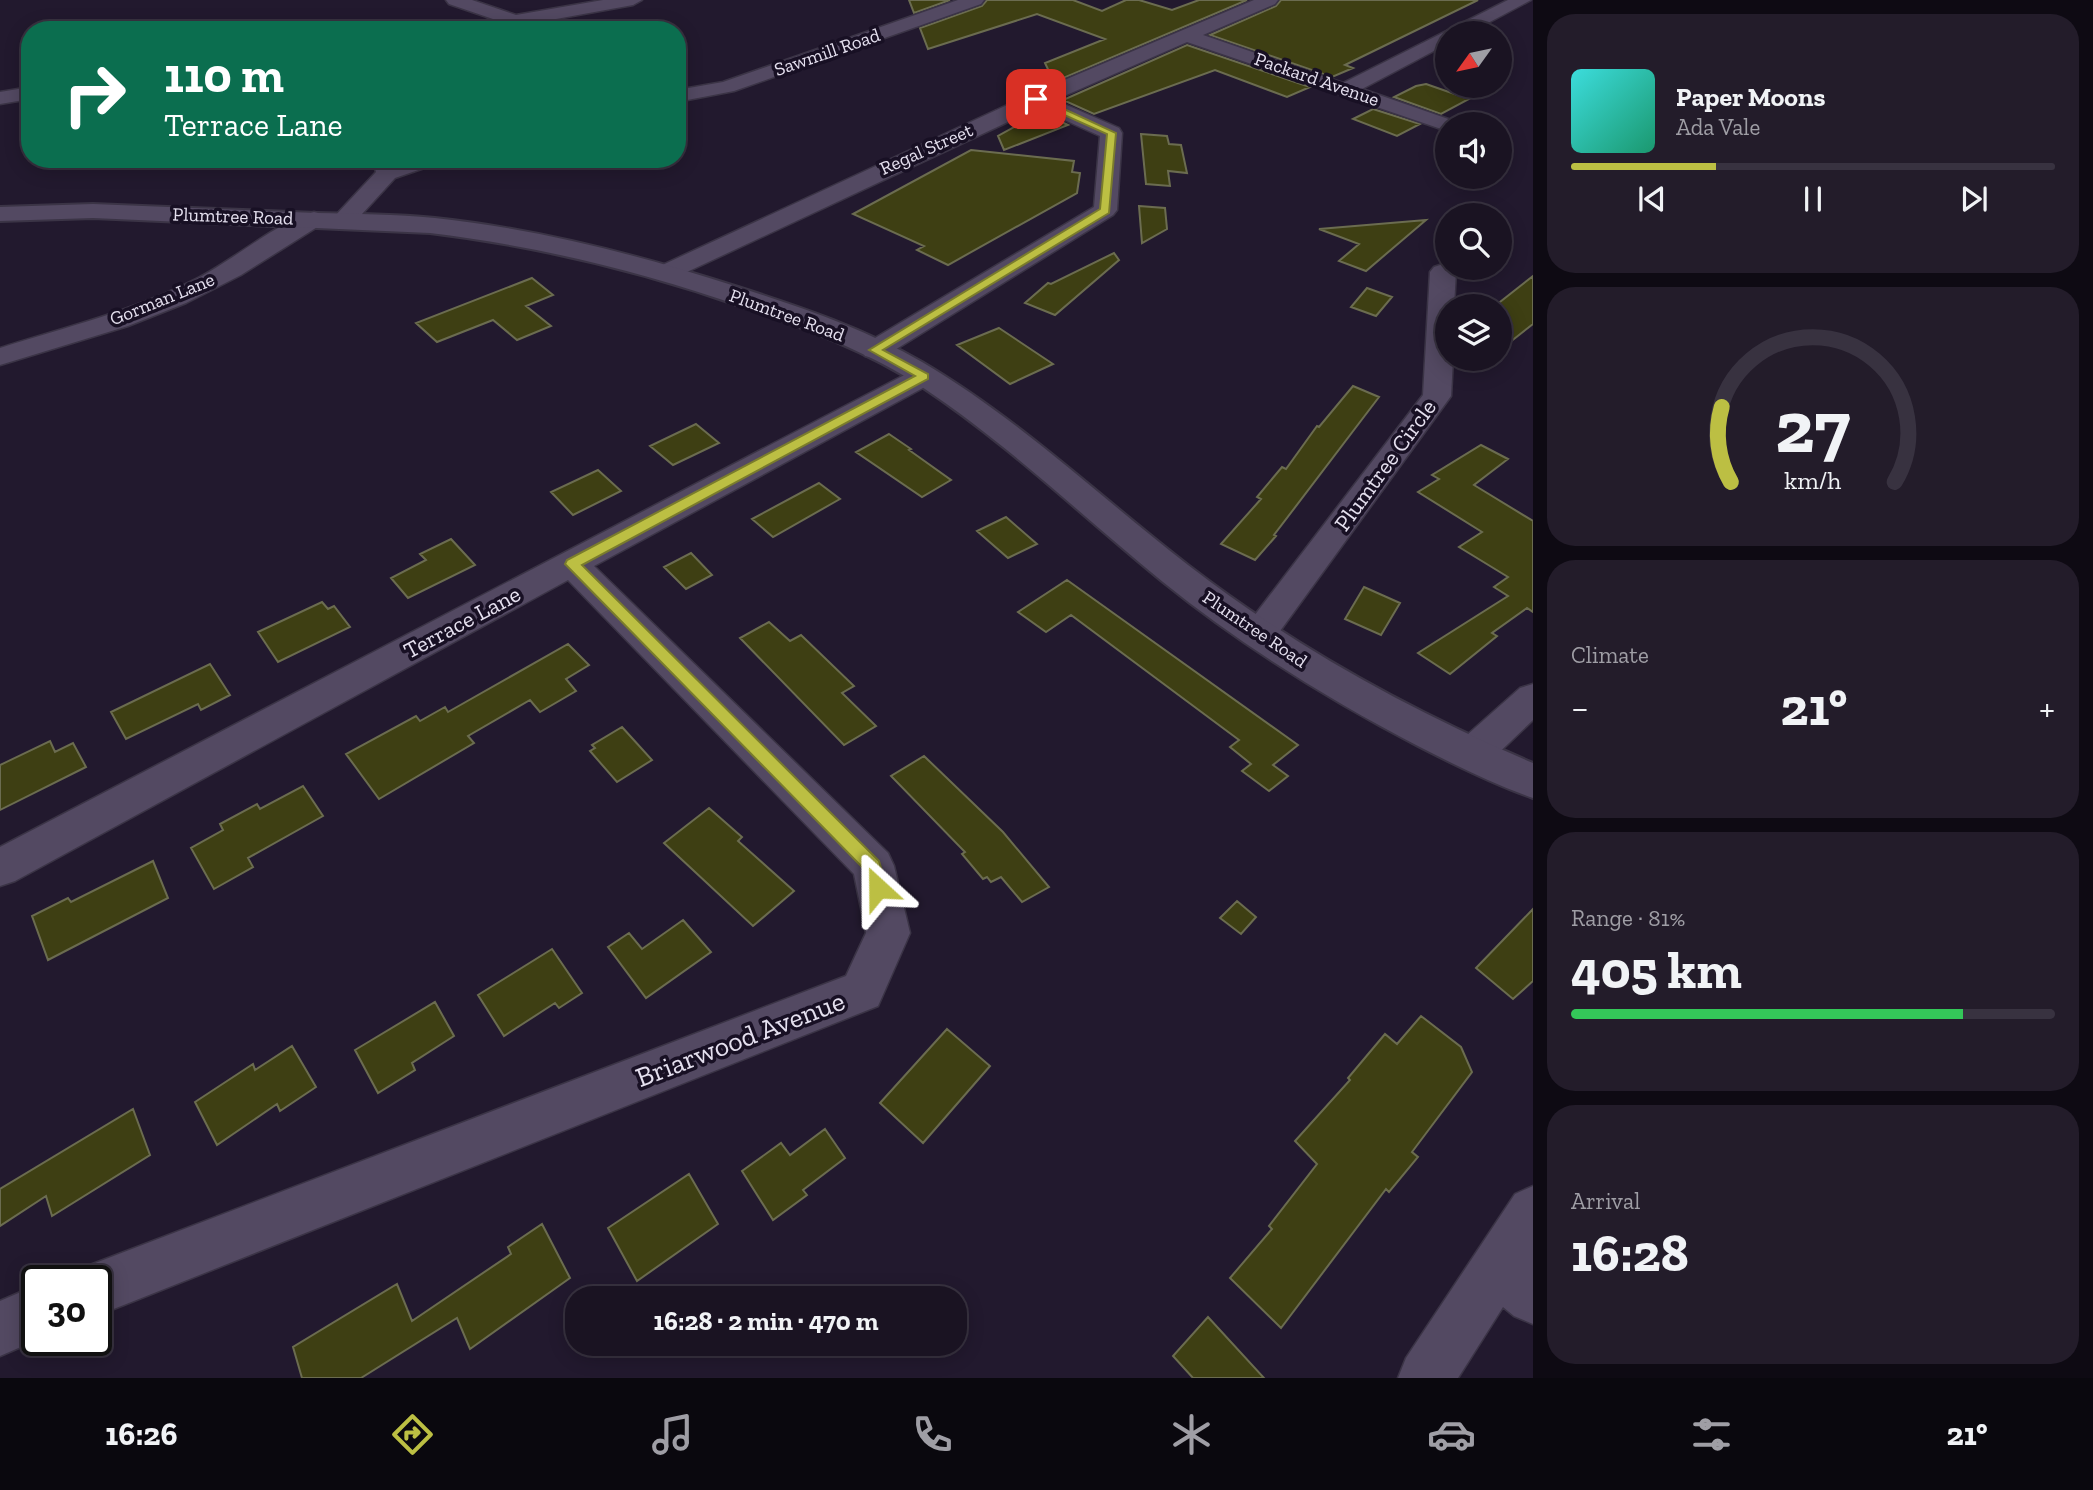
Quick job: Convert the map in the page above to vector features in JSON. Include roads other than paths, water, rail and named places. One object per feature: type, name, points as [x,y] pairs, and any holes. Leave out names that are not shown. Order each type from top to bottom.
[{"type":"street","points":[[455,0],[511,21]]},
{"type":"street","points":[[545,21],[633,0]]},
{"type":"street","name":"Sawmill Road","points":[[686,94],[727,87],[975,0]]},
{"type":"street","name":"Regal Street","points":[[665,273],[844,186],[1036,99],[1269,0]]},
{"type":"street","points":[[1479,21],[1521,0]]},
{"type":"street","name":"Packard Avenue","points":[[1186,34],[1435,121]]},
{"type":"street","points":[[1346,89],[1435,43]]},
{"type":"street","points":[[0,98],[21,94]]},
{"type":"street","points":[[875,350],[1105,211],[1111,133],[1036,99]]},
{"type":"street","points":[[329,220],[383,168]]},
{"type":"street","name":"Plumtree Road","points":[[0,214],[93,211],[329,220],[430,225],[512,234],[573,247],[665,273],[795,315],[875,350],[924,376],[980,415],[1213,602],[1346,689],[1472,754],[1533,781]]},
{"type":"street","name":"Gorman Lane","points":[[0,358],[168,301],[232,270],[289,231],[329,220]]},
{"type":"street","name":"Plumtree Circle","points":[[1260,634],[1437,396],[1443,280]]},
{"type":"street","name":"Terrace Lane","points":[[0,868],[924,376]]},
{"type":"street","name":"Briarwood Avenue","points":[[112,1283],[862,991],[888,933],[873,866],[572,564]]},
{"type":"street","points":[[1472,754],[1533,698]]},
{"type":"street","points":[[1426,1378],[1515,1282],[1533,1212]]},
{"type":"street","points":[[0,1329],[21,1319]]}]
